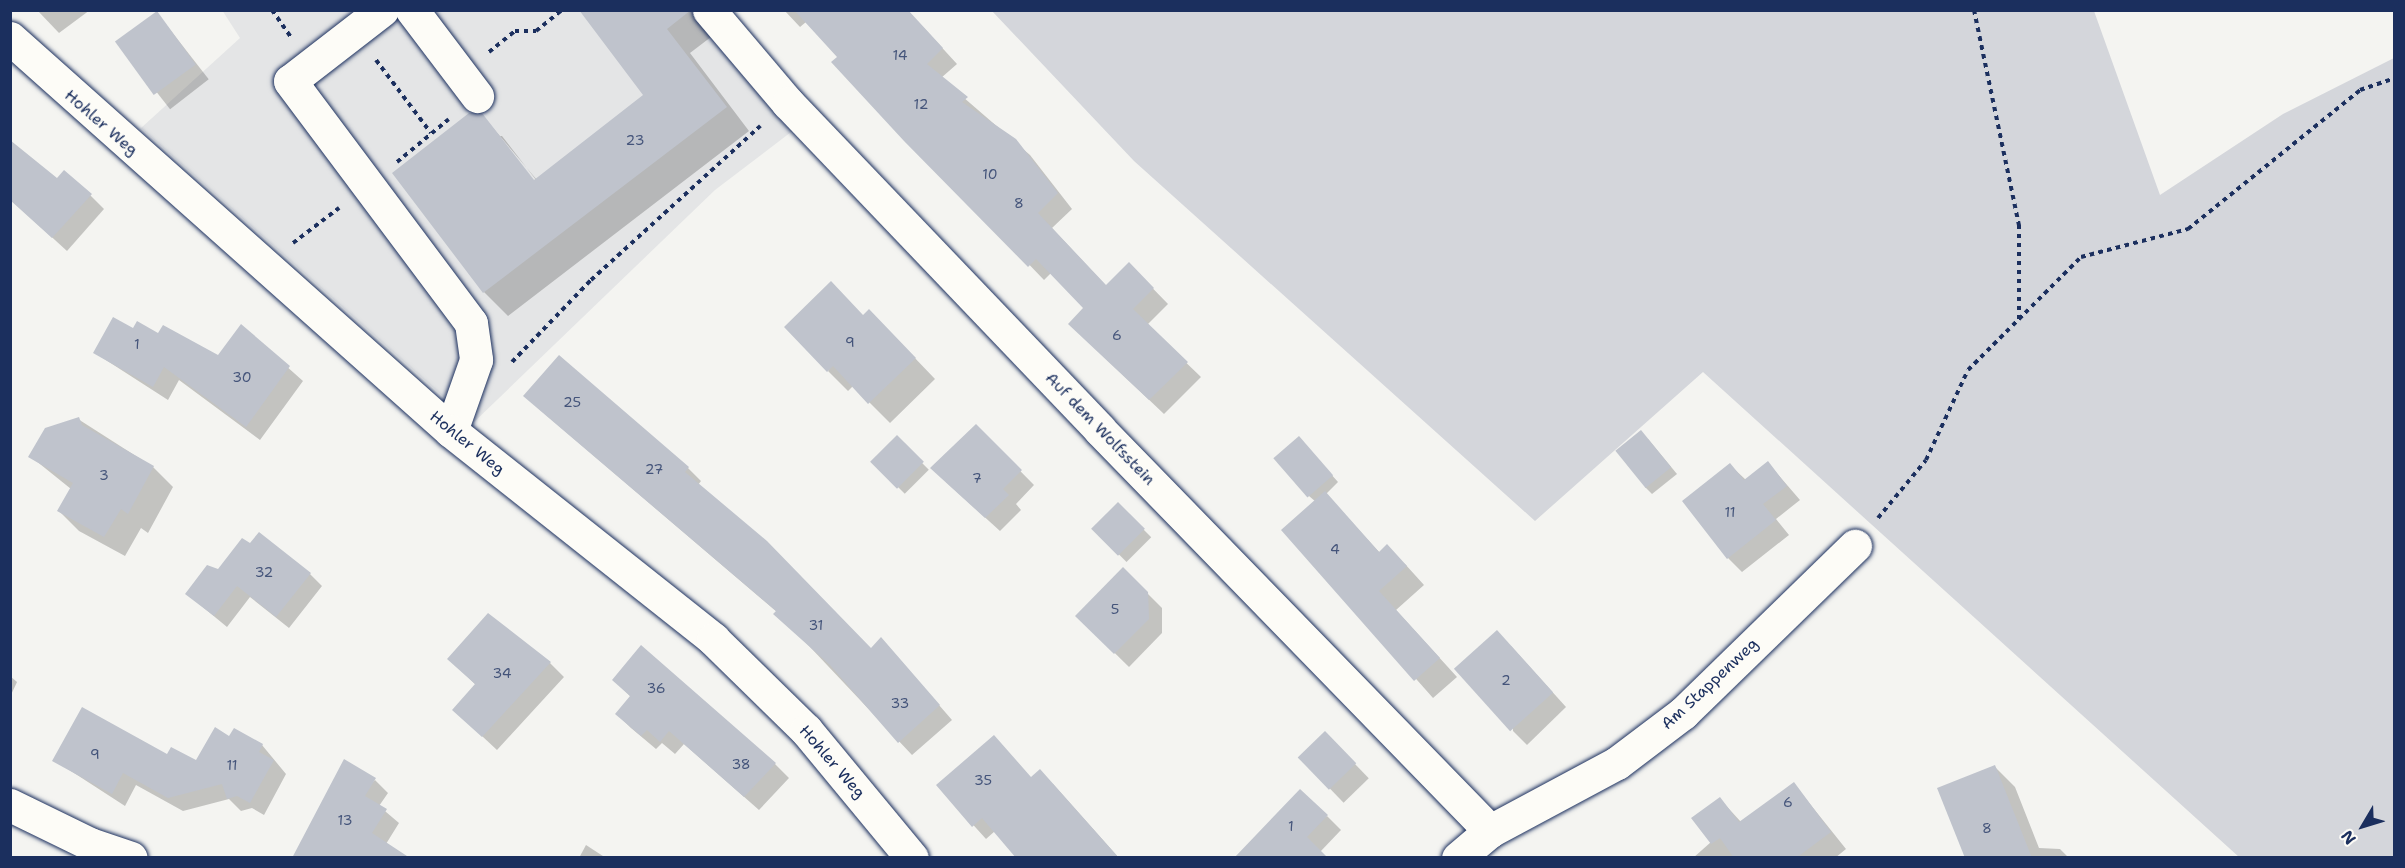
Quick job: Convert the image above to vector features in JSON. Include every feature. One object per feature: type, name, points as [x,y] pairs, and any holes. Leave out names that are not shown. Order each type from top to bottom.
[{"type":"street","points":[[382,10],[290,81],[471,323],[476,360],[451,431]]},
{"type":"street","points":[[411,10],[477,96]]},
{"type":"street","name":"Auf dem Wolfsstein","points":[[712,16],[1090,420],[1490,831]]},
{"type":"street","name":"Hohler Weg","points":[[10,38],[451,431],[713,639],[806,730],[912,858]]},
{"type":"street","name":"Am Stappenweg","points":[[1458,858],[1490,831],[1617,763],[1683,713],[1855,546]]},
{"type":"street","points":[[10,805],[90,844],[131,858]]},
{"type":"path","points":[[515,31],[536,31],[562,10]]},
{"type":"path","points":[[1974,10],[2019,225],[2019,319]]},
{"type":"path","points":[[270,272],[291,245],[431,133],[374,58]]},
{"type":"path","points":[[1855,546],[1926,460],[1968,370],[2081,258],[2188,229],[2360,90],[2394,78]]},
{"type":"path","points":[[516,362],[591,280],[742,141]]},
{"type":"shaded area","points":[[222,10],[709,11],[799,126],[715,190],[473,423],[141,128],[240,38]]},
{"type":"shaded area","points":[[992,11],[2094,11],[2160,195],[2283,114],[2394,58],[2394,857],[2239,857],[1703,372],[1535,521],[1134,161]]},
{"type":"building","points":[[579,10],[691,10],[667,29],[727,107],[483,293],[392,173],[469,113],[482,113],[534,180],[643,95]]},
{"type":"building","points":[[794,10],[908,10],[943,48],[927,64],[968,97],[962,102],[1016,139],[1058,193],[1038,213],[1106,285],[1129,262],[1154,288],[1133,309],[1188,362],[1149,400],[1068,324],[1083,308],[1036,259],[1028,267],[904,141],[831,62],[837,57]]},
{"type":"building","points":[[157,11],[196,64],[154,95],[115,42]]},
{"type":"building","points":[[10,140],[57,178],[64,170],[92,194],[52,238],[10,200]]},
{"type":"building","points":[[831,281],[863,315],[869,309],[916,358],[868,404],[833,366],[827,372],[784,327]]},
{"type":"building","points":[[113,317],[133,328],[137,321],[158,333],[163,325],[218,355],[241,324],[290,366],[246,427],[164,367],[153,387],[93,353]]},
{"type":"building","points":[[559,355],[689,467],[685,472],[767,541],[871,648],[881,637],[940,705],[898,743],[830,665],[773,614],[776,611],[523,396]]},
{"type":"building","points":[[79,417],[82,425],[154,466],[128,514],[121,509],[104,537],[57,511],[73,483],[28,457],[45,428]]},
{"type":"building","points":[[976,424],[1022,470],[1003,489],[1009,495],[985,518],[930,468]]},
{"type":"building","points":[[1641,430],[1671,467],[1646,488],[1615,451]]},
{"type":"building","points":[[897,435],[924,462],[897,489],[870,462]]},
{"type":"building","points":[[1299,436],[1333,475],[1307,498],[1273,458]]},
{"type":"building","points":[[1768,461],[1787,486],[1763,504],[1776,520],[1727,559],[1682,501],[1730,463],[1744,480]]},
{"type":"building","points":[[1325,491],[1379,552],[1387,544],[1407,566],[1379,591],[1440,658],[1414,681],[1281,530]]},
{"type":"building","points":[[1118,502],[1145,529],[1118,556],[1091,529]]},
{"type":"building","points":[[259,532],[311,573],[276,617],[237,586],[214,616],[185,594],[207,565],[218,569],[242,538],[250,543]]},
{"type":"building","points":[[1123,567],[1148,592],[1149,619],[1114,654],[1075,616]]},
{"type":"building","points":[[488,613],[551,662],[482,737],[452,710],[475,684],[447,659]]},
{"type":"building","points":[[1497,630],[1553,692],[1510,731],[1454,669]]},
{"type":"building","points":[[641,645],[776,763],[744,797],[669,731],[660,742],[647,730],[641,736],[615,714],[630,696],[612,680]]},
{"type":"building","points":[[82,707],[167,754],[171,747],[196,760],[215,727],[229,736],[234,728],[263,744],[259,752],[274,760],[250,803],[237,796],[227,799],[222,784],[168,798],[123,773],[112,794],[52,761]]},
{"type":"building","points":[[1325,731],[1356,763],[1329,790],[1298,757]]},
{"type":"building","points":[[994,735],[1031,777],[1040,769],[1119,858],[1016,858],[982,818],[972,827],[936,785]]},
{"type":"building","points":[[344,759],[376,778],[365,796],[387,809],[372,833],[410,858],[292,858]]},
{"type":"building","points":[[1995,765],[2032,858],[1965,858],[1937,788]]},
{"type":"building","points":[[1794,782],[1831,832],[1796,858],[1734,858],[1720,838],[1711,844],[1691,818],[1720,797],[1739,822]]},
{"type":"building","points":[[1300,789],[1328,815],[1307,837],[1328,858],[1234,858]]}]
